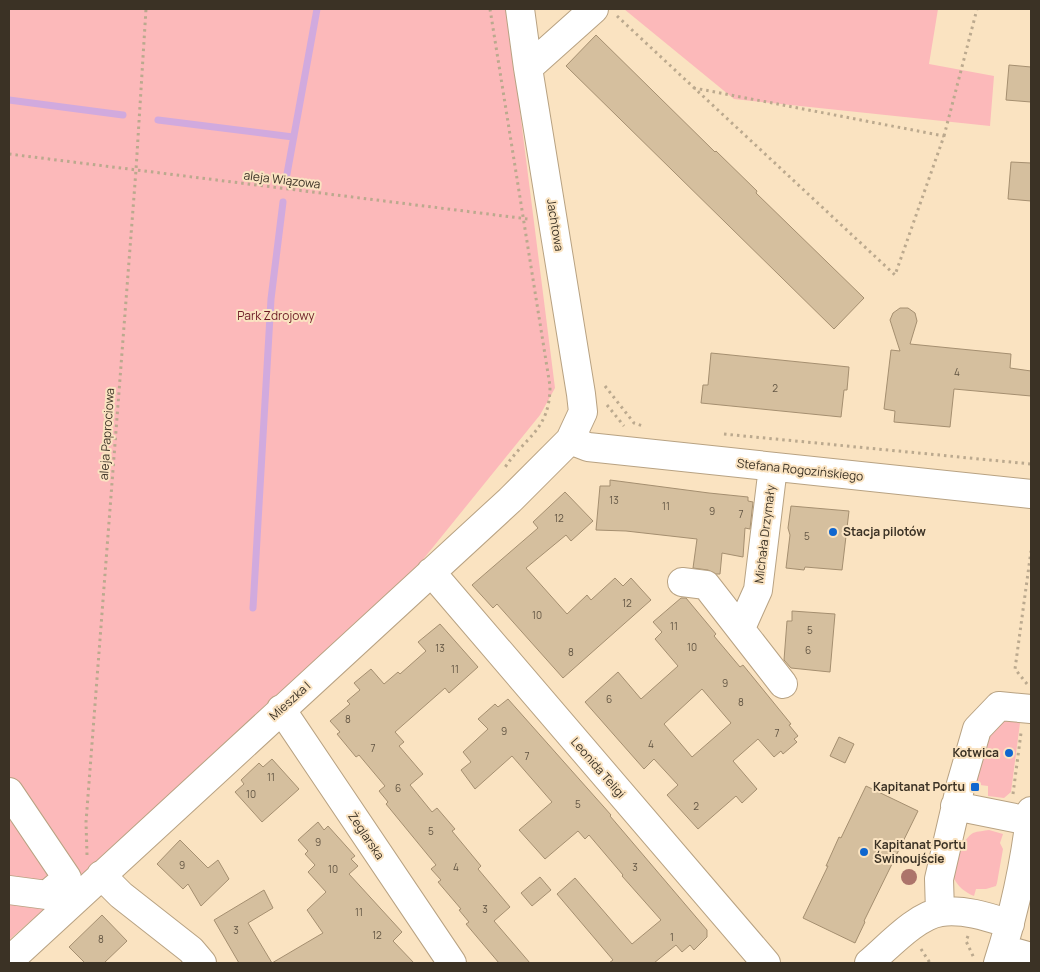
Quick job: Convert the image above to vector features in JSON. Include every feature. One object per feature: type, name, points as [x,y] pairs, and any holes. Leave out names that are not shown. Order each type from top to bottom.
[{"type":"street","name":"Jachtowa","points":[[520,9],[583,412],[570,440]]},
{"type":"street","points":[[528,68],[605,12]]},
{"type":"street","name":"Mieszka I","points":[[9,961],[85,871],[281,709],[510,500],[570,440]]},
{"type":"street","name":"Stefana Rogozińskiego","points":[[570,440],[588,447],[1031,494]]},
{"type":"street","name":"Michała Drzymały","points":[[741,628],[758,590],[773,467]]},
{"type":"street","name":"Leonida Teligi","points":[[431,572],[766,963]]},
{"type":"street","points":[[682,582],[706,585],[783,684]]},
{"type":"street","points":[[940,912],[939,879],[955,806],[978,729],[999,706],[1029,696]]},
{"type":"street","name":"Żeglarska","points":[[281,709],[452,963]]},
{"type":"street","points":[[9,792],[85,871],[121,895],[191,950],[202,963]]},
{"type":"street","points":[[955,806],[1031,816],[1022,866],[1003,945]]},
{"type":"street","points":[[9,890],[46,896],[85,871]]},
{"type":"street","points":[[869,963],[922,920],[940,912],[956,911],[975,914],[1003,945],[1031,958]]},
{"type":"path","name":"aleja Paprociowa","points":[[85,871],[86,822],[136,170],[146,9]]},
{"type":"path","points":[[490,9],[548,372],[550,397],[545,417],[534,434],[512,456],[504,469]]},
{"type":"path","points":[[605,12],[694,88],[895,276],[944,136],[977,9]]},
{"type":"path","points":[[694,88],[944,136]]},
{"type":"path","name":"aleja Wiązowa","points":[[9,154],[523,219],[554,218]]},
{"type":"path","points":[[548,372],[594,366],[596,375],[634,423],[652,427]]},
{"type":"path","points":[[720,434],[1031,464]]},
{"type":"path","points":[[1029,696],[1015,668],[1031,551]]},
{"type":"path","points":[[969,931],[966,941],[974,963]]},
{"type":"green space","name":"Park Zdrojowy","points":[[9,9],[507,9],[555,388],[540,415],[421,562],[149,817],[9,940]]},
{"type":"green space","points":[[624,9],[938,9],[929,64],[994,76],[990,126],[734,99]]},
{"type":"green space","points":[[1008,720],[1020,723],[1011,792],[1004,798],[988,796],[988,786],[972,784],[979,748],[998,723]]},
{"type":"green space","points":[[989,830],[1003,834],[1000,843],[1003,849],[997,883],[996,886],[986,889],[976,889],[974,896],[957,884],[953,873],[955,860],[969,836],[975,832]]},
{"type":"building","points":[[596,35],[864,298],[834,329],[566,66]]},
{"type":"building","points":[[1009,65],[1031,67],[1031,102],[1006,100]]},
{"type":"building","points":[[1011,162],[1031,163],[1031,201],[1008,199]]},
{"type":"building","points":[[900,308],[908,308],[915,313],[917,321],[910,344],[1011,354],[1010,368],[1031,371],[1031,396],[954,389],[950,427],[894,422],[895,411],[884,409],[891,350],[900,351],[890,320],[893,313]]},
{"type":"building","points":[[711,353],[849,367],[847,390],[844,390],[841,417],[701,403],[703,385],[708,385]]},
{"type":"building","points":[[610,480],[748,497],[748,501],[753,502],[750,529],[745,528],[743,557],[722,553],[720,574],[716,574],[708,570],[693,568],[697,539],[626,531],[596,530],[600,486],[610,486]]},
{"type":"building","points":[[565,492],[593,521],[571,541],[566,535],[526,568],[567,614],[587,595],[591,600],[615,578],[623,586],[631,578],[651,600],[563,678],[497,604],[493,608],[472,585],[538,528],[533,522]]},
{"type":"building","points":[[791,506],[849,511],[842,570],[805,567],[804,570],[786,568]]},
{"type":"building","points":[[681,598],[686,598],[716,634],[714,636],[740,667],[743,665],[791,724],[789,725],[798,736],[794,739],[797,742],[783,754],[781,751],[774,757],[758,739],[733,761],[757,789],[742,803],[736,796],[698,829],[667,795],[678,785],[654,759],[644,769],[585,702],[618,672],[641,699],[678,666],[655,639],[662,632],[653,622]],"holes":[[[702,689],[731,723],[692,757],[664,724]]]},
{"type":"building","points":[[792,611],[835,614],[830,672],[791,668],[784,660],[787,621],[792,621]]},
{"type":"building","points":[[440,624],[478,667],[449,693],[445,688],[395,732],[404,742],[399,746],[423,774],[410,785],[432,812],[437,808],[455,829],[452,831],[481,866],[478,869],[510,907],[494,921],[530,963],[499,963],[466,924],[469,922],[459,910],[461,909],[438,882],[441,880],[431,869],[436,865],[386,804],[388,802],[379,791],[385,786],[359,755],[356,757],[337,734],[340,732],[330,721],[350,704],[347,701],[360,690],[354,683],[371,669],[384,684],[398,672],[400,674],[426,651],[418,642]]},
{"type":"building","points":[[508,699],[611,815],[707,930],[707,937],[694,950],[690,945],[682,952],[676,945],[654,963],[609,963],[613,960],[557,894],[575,878],[632,944],[661,920],[589,835],[585,839],[578,831],[545,859],[519,830],[552,802],[512,756],[475,789],[461,770],[471,762],[463,752],[488,729],[478,719],[495,704],[498,707]]},
{"type":"building","points":[[839,737],[854,744],[845,763],[830,756]]},
{"type":"building","points":[[272,759],[299,789],[262,822],[235,792],[244,784],[241,780],[259,763],[263,767]]},
{"type":"building","name":"Kapitanat Portu Świnoujście","points":[[866,786],[918,811],[855,943],[803,918],[828,866],[826,866],[839,837],[841,838]]},
{"type":"building","points":[[318,822],[324,830],[328,826],[355,856],[351,859],[358,866],[349,874],[402,932],[393,941],[414,963],[272,963],[323,933],[307,910],[326,892],[308,872],[315,865],[305,854],[308,851],[298,840]]},
{"type":"building","points":[[180,840],[208,868],[218,860],[229,879],[201,906],[188,884],[183,889],[157,864]]},
{"type":"building","points":[[540,877],[551,890],[532,906],[521,893]]},
{"type":"building","points":[[264,890],[273,908],[248,923],[272,963],[239,963],[214,920]]},
{"type":"building","points":[[102,915],[127,941],[104,963],[85,963],[69,947]]},
{"type":"waterway","points":[[287,174],[317,9]]},
{"type":"waterway","points":[[9,100],[123,115]]},
{"type":"waterway","points":[[158,120],[293,137]]},
{"type":"waterway","points":[[253,608],[271,299],[283,202]]},
{"type":"place","name":"Stacja pilotów","points":[[833,532]]},
{"type":"place","name":"Kotwica","points":[[1009,753]]},
{"type":"place","name":"Kapitanat Portu","points":[[975,787]]},
{"type":"place","name":"Kapitanat Portu Świnoujście","points":[[864,852]]}]
